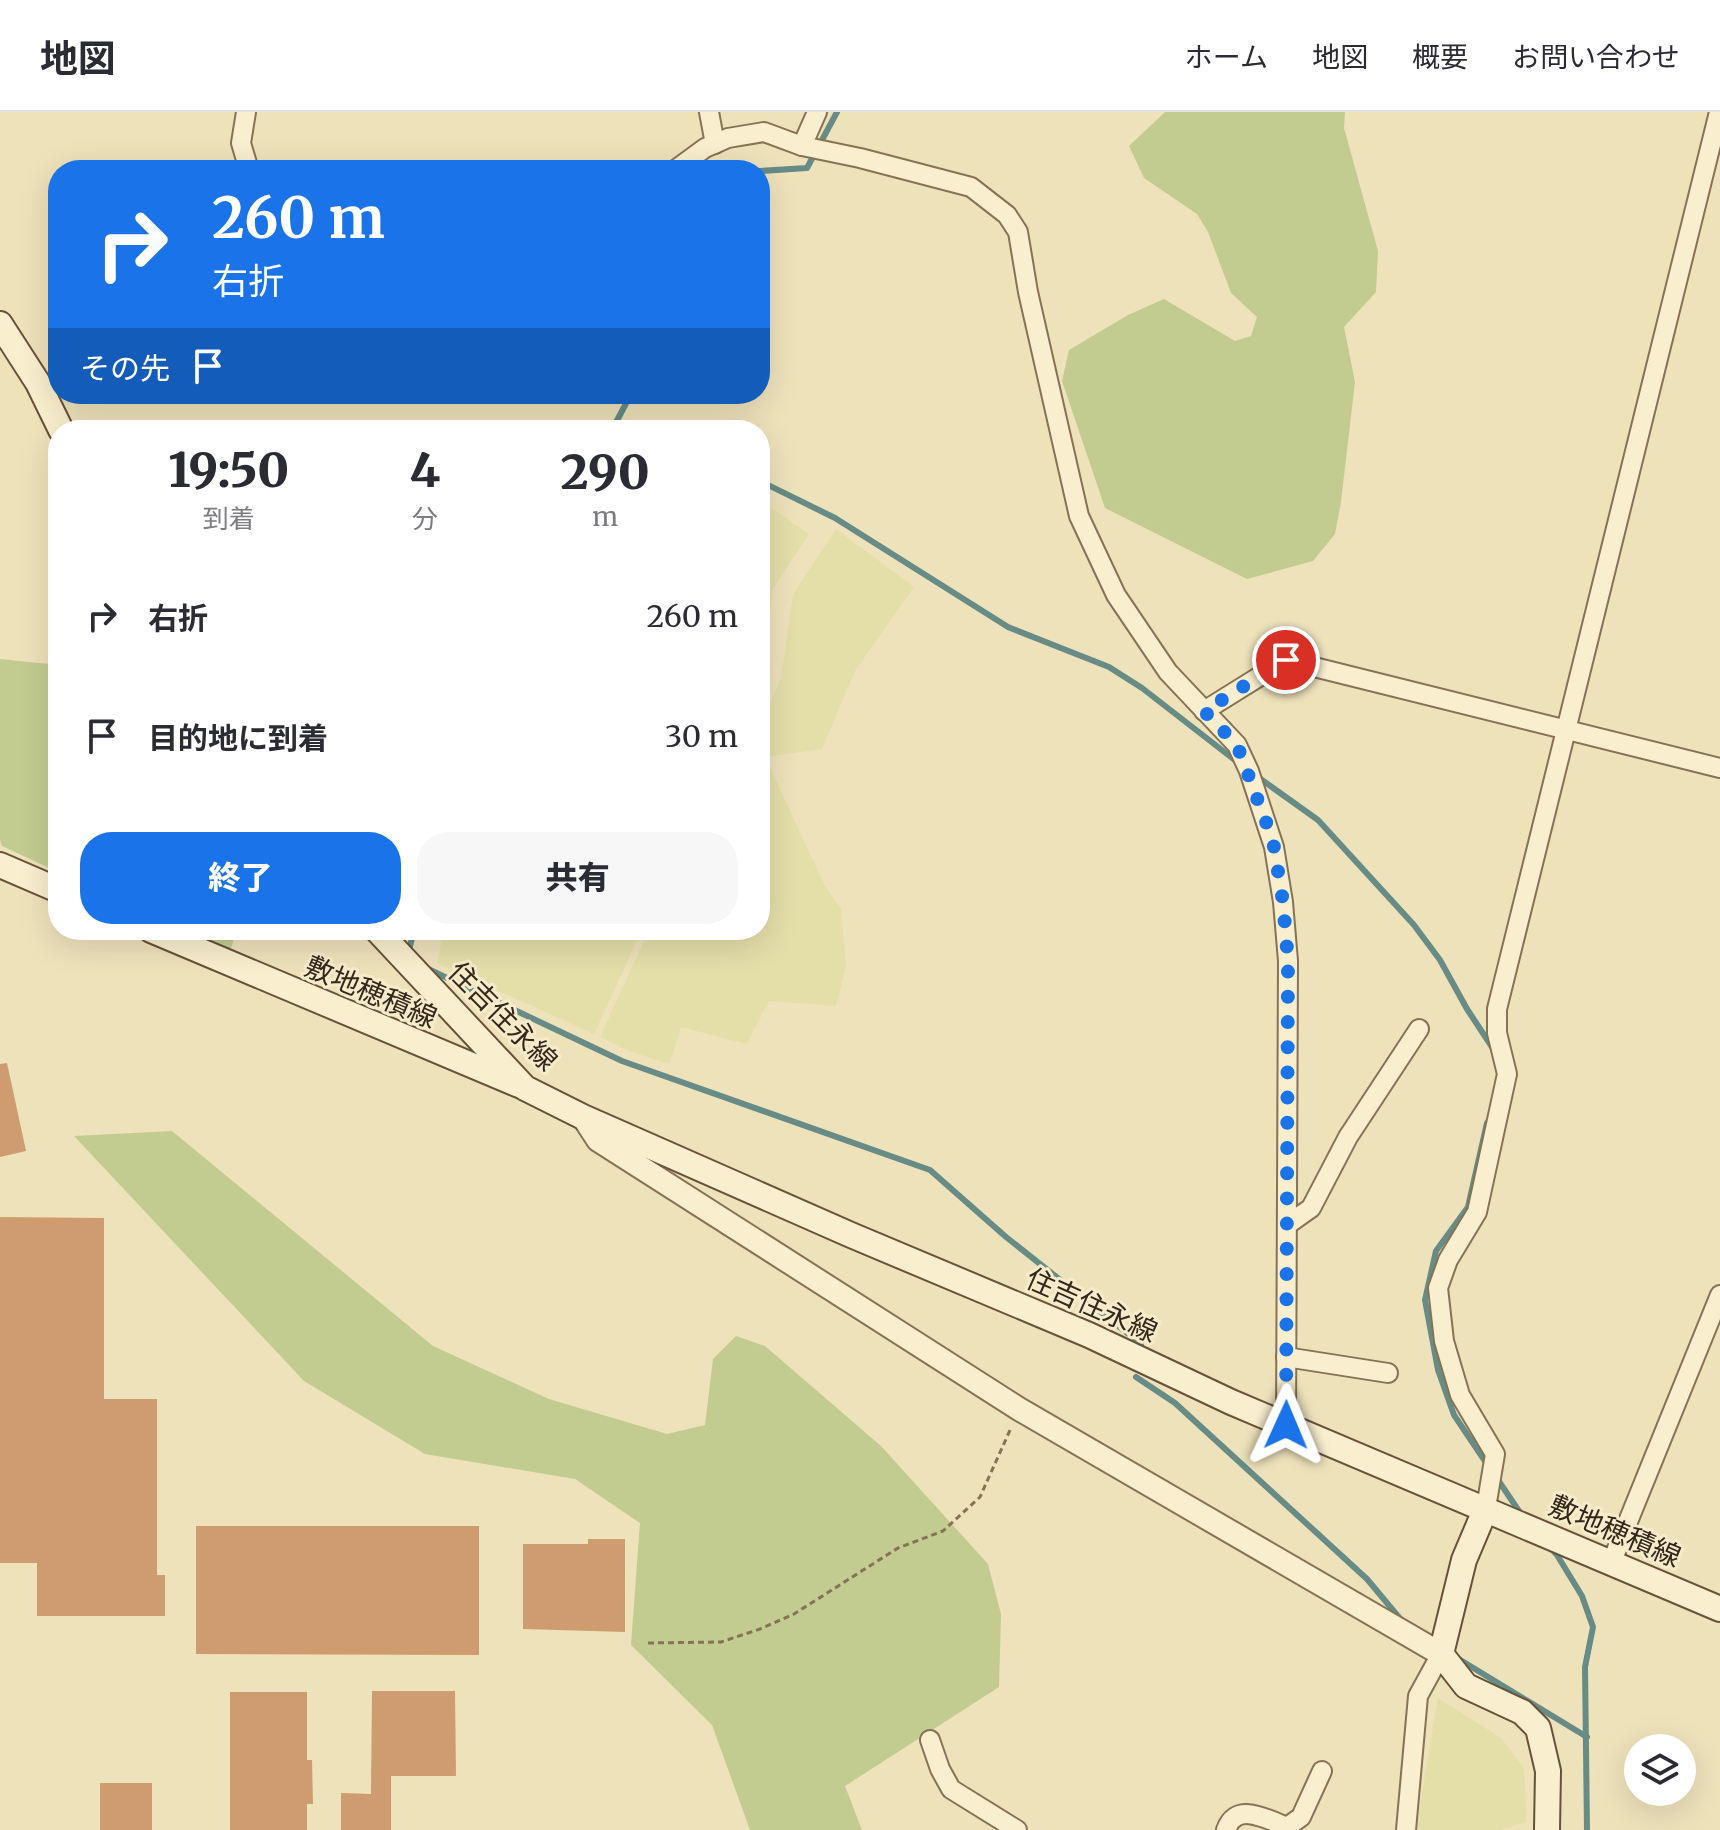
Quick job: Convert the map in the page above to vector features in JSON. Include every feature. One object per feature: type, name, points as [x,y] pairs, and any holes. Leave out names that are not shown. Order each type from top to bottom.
[{"type":"main road","points":[[0,324],[48,382]]},
{"type":"main road","points":[[0,865],[48,886]]},
{"type":"main road","name":"敷地穂積線","points":[[175,940],[525,1088]]},
{"type":"main road","name":"住吉住永線","points":[[386,940],[525,1088],[583,1117],[851,1235],[1089,1335],[1286,1425],[1486,1508]]},
{"type":"main road","points":[[1486,1508],[1464,1560],[1441,1654],[1466,1686],[1522,1712],[1538,1728],[1548,1771],[1547,1830]]},
{"type":"main road","name":"敷地穂積線","points":[[1486,1508],[1720,1609]]},
{"type":"street","points":[[246,112],[241,143],[246,160]]},
{"type":"street","points":[[709,112],[715,144]]},
{"type":"street","points":[[802,146],[817,112]]},
{"type":"street","points":[[1486,1508],[1495,1454],[1460,1395],[1444,1341],[1438,1288],[1448,1260],[1477,1212],[1507,1074],[1497,1033],[1497,1009],[1719,112]]},
{"type":"street","points":[[689,160],[705,148],[728,138],[764,132],[802,146],[971,187],[1007,215],[1018,232],[1028,292],[1079,516],[1116,595],[1168,672],[1237,745],[1249,771],[1274,847],[1288,961],[1286,1425]]},
{"type":"street","points":[[1204,711],[1286,660],[1720,768]]},
{"type":"street","points":[[1287,1225],[1311,1208],[1348,1137],[1419,1029]]},
{"type":"street","points":[[583,1117],[598,1140],[1019,1409],[1441,1654],[1418,1696],[1406,1830]]},
{"type":"street","points":[[1612,1561],[1720,1295]]},
{"type":"street","points":[[1286,1357],[1388,1373]]},
{"type":"street","points":[[930,1740],[951,1789],[1017,1830]]},
{"type":"street","points":[[1226,1830],[1228,1823],[1238,1815],[1253,1813],[1287,1827],[1301,1817],[1322,1771]]},
{"type":"path","points":[[648,1643],[721,1642],[760,1629],[794,1614],[898,1548],[943,1531],[980,1497],[1019,1409]]},
{"type":"shaded area","points":[[770,507],[809,534],[772,590],[770,621]]},
{"type":"shaded area","points":[[836,529],[914,587],[855,671],[822,749],[770,756],[770,703],[781,678],[793,594]]},
{"type":"shaded area","points":[[770,768],[825,886],[841,909],[846,966],[836,1006],[769,1001],[747,1044],[681,1027],[669,1064],[600,1037],[644,940],[770,940]]},
{"type":"shaded area","points":[[442,940],[637,940],[594,1034],[437,963]]},
{"type":"shaded area","points":[[1438,1698],[1501,1738],[1524,1768],[1527,1822],[1500,1830],[1416,1830]]},
{"type":"green space","points":[[1165,112],[1345,112],[1344,128],[1378,251],[1376,292],[1344,327],[1355,382],[1335,534],[1313,561],[1247,579],[1105,508],[1062,381],[1069,350],[1128,315],[1164,299],[1235,341],[1251,336],[1257,317],[1231,293],[1208,232],[1197,214],[1144,178],[1129,146]]},
{"type":"green space","points":[[0,659],[48,664],[48,867],[2,846]]},
{"type":"green space","points":[[209,940],[233,940],[231,949]]},
{"type":"green space","points":[[172,1131],[433,1346],[549,1399],[667,1434],[705,1425],[713,1359],[736,1336],[765,1346],[881,1446],[988,1564],[1001,1614],[999,1687],[845,1786],[862,1830],[750,1830],[712,1725],[631,1645],[640,1523],[575,1479],[425,1454],[304,1381],[74,1136]]},
{"type":"building","points":[[7,1063],[26,1151],[0,1157],[0,1064]]},
{"type":"building","points":[[0,1217],[104,1218],[104,1399],[157,1399],[157,1575],[165,1575],[165,1616],[37,1616],[37,1563],[0,1563]]},
{"type":"building","points":[[196,1526],[479,1526],[479,1655],[196,1654]]},
{"type":"building","points":[[588,1539],[625,1539],[625,1632],[523,1629],[523,1544],[588,1544]]},
{"type":"building","points":[[372,1691],[455,1691],[456,1776],[391,1776],[391,1830],[341,1830],[341,1793],[371,1794]]},
{"type":"building","points":[[230,1692],[307,1692],[307,1760],[312,1760],[313,1804],[307,1804],[307,1830],[230,1830]]},
{"type":"building","points":[[100,1783],[152,1783],[152,1830],[100,1830]]},
{"type":"waterway","points":[[770,170],[807,168],[837,112]]},
{"type":"waterway","points":[[617,420],[626,404]]},
{"type":"waterway","points":[[770,486],[835,518],[1008,627],[1109,667],[1142,688],[1240,764]]},
{"type":"waterway","points":[[1255,775],[1318,820],[1414,925],[1440,960],[1492,1047]]},
{"type":"waterway","points":[[408,954],[412,940]]},
{"type":"waterway","points":[[424,967],[622,1061],[930,1170],[1006,1237],[1141,1344]]},
{"type":"waterway","points":[[1487,1123],[1468,1207],[1436,1251],[1425,1300],[1438,1370],[1454,1415],[1489,1467]]},
{"type":"waterway","points":[[1136,1377],[1175,1403],[1367,1579],[1402,1621]]},
{"type":"waterway","points":[[1496,1477],[1523,1517]]},
{"type":"waterway","points":[[1549,1546],[1582,1596],[1593,1627],[1585,1667],[1587,1830]]},
{"type":"waterway","points":[[1457,1658],[1587,1737]]},
{"type":"route","points":[[1286,660],[1204,711],[1237,745],[1249,771],[1274,847],[1283,902],[1288,961],[1286,1425]]}]
